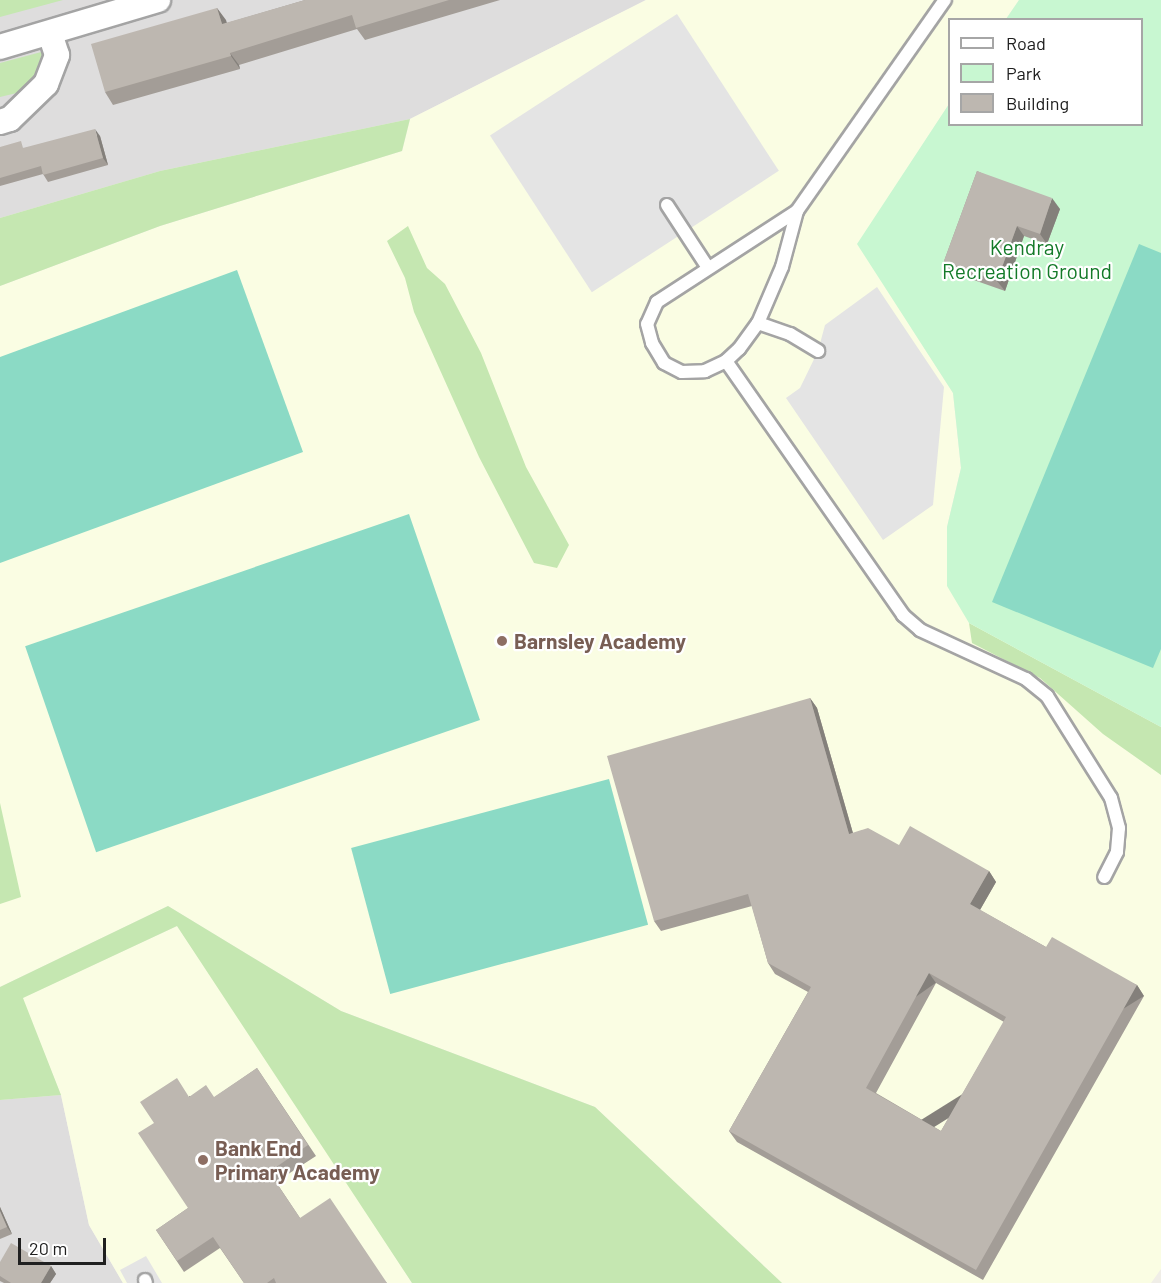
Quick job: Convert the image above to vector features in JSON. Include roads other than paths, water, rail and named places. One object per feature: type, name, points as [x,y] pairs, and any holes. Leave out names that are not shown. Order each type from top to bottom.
[{"type":"street","points":[[0,47],[149,1]]},
{"type":"street","points":[[0,122],[10,119],[46,84],[57,55],[50,33]]},
{"type":"lane","points":[[797,211],[657,302],[647,324],[652,343],[664,363],[682,372],[705,371],[726,361],[740,349],[758,323],[782,267],[797,211],[945,0]]},
{"type":"lane","points":[[667,205],[708,268]]},
{"type":"lane","points":[[758,323],[790,334],[818,351]]},
{"type":"lane","points":[[726,361],[903,615],[920,630],[1026,679],[1047,696],[1111,798],[1119,828],[1117,852],[1104,878]]},
{"type":"place","name":"Barnsley Academy","points":[[502,641]]},
{"type":"place","name":"Bank End Primary Academy","points":[[203,1160]]},
{"type":"park label","name":"Kendray Recreation Ground","points":[[1027,259]]}]
